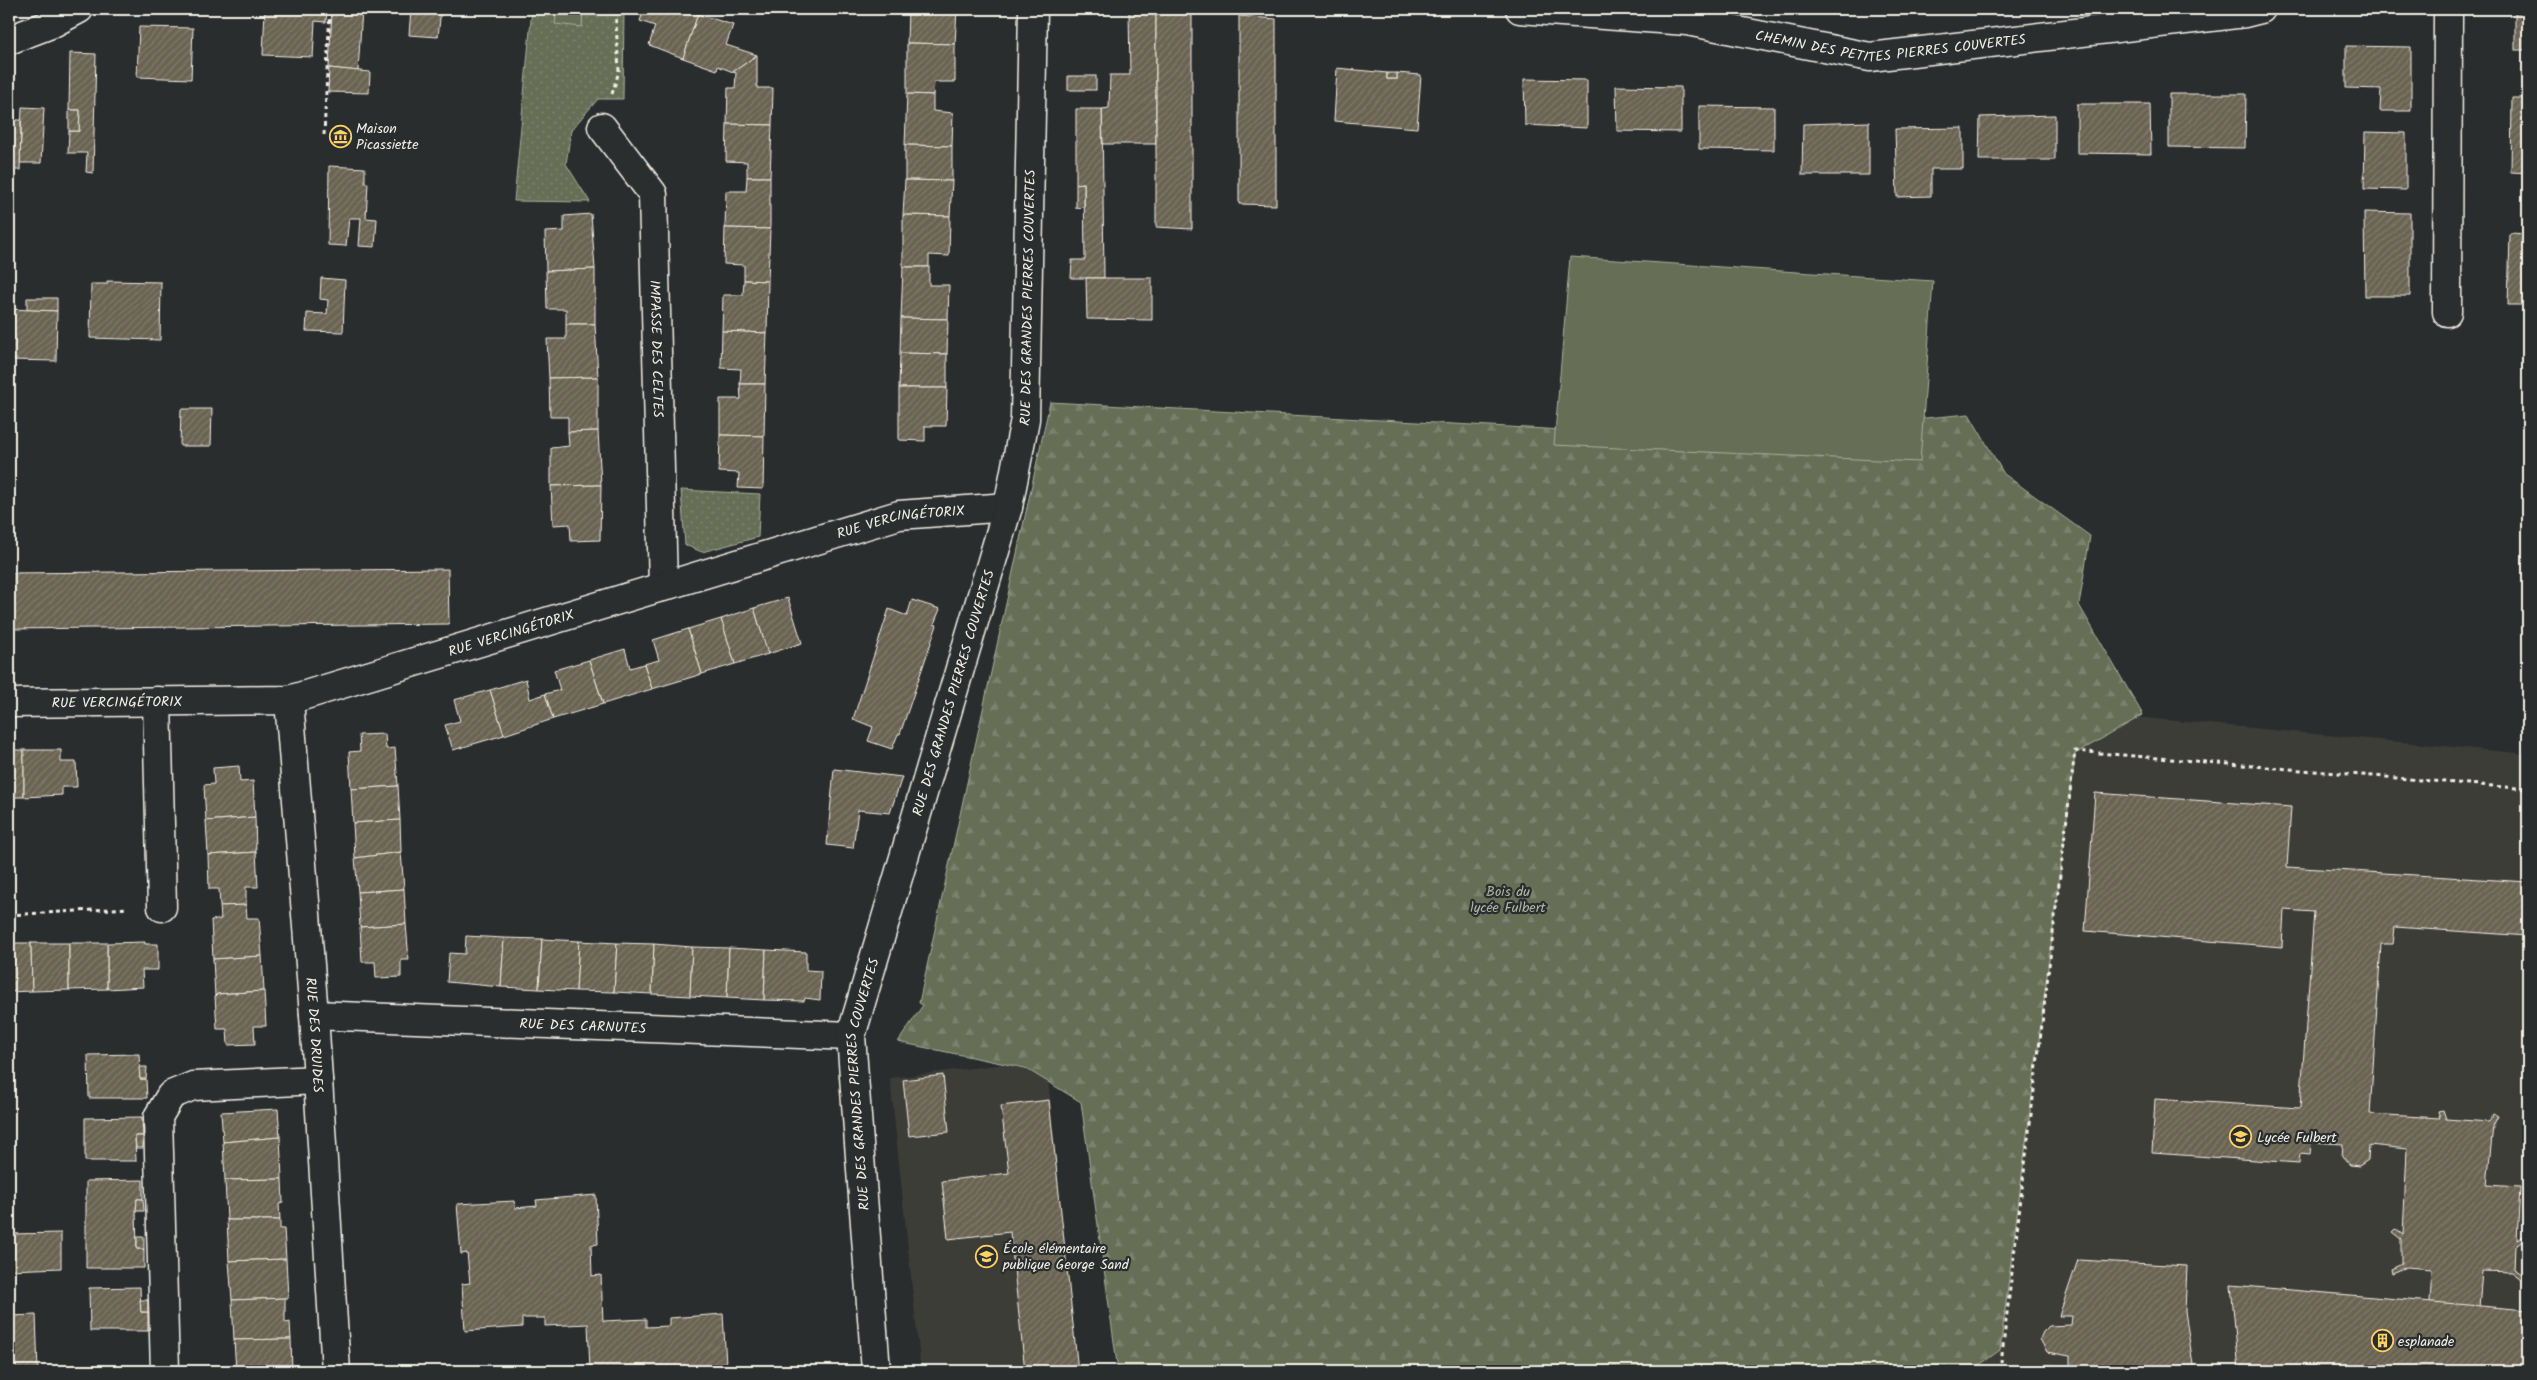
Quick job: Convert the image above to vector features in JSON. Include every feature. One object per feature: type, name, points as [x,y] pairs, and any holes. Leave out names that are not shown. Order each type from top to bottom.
[{"type":"street","points":[[9,40],[50,24],[79,9]]},
{"type":"street","name":"RUE DES GRANDES PIERRES COUVERTES","points":[[876,1371],[851,1036],[1008,507],[1025,419],[1033,9]]},
{"type":"street","name":"CHEMIN DES PETITES PIERRES COUVERTES","points":[[1520,9],[1687,21],[1870,57],[2235,14],[2261,9]]},
{"type":"street","points":[[2447,312],[2448,9]]},
{"type":"street","name":"IMPASSE DES CELTES","points":[[602,127],[653,194],[663,587]]},
{"type":"street","name":"RUE VERCINGÉTORIX","points":[[9,703],[289,700],[899,515],[1008,507]]},
{"type":"street","name":"RUE DES DRUIDES","points":[[289,700],[314,1015],[336,1371]]},
{"type":"street","points":[[157,701],[162,907]]},
{"type":"street","name":"RUE DES CARNUTES","points":[[314,1015],[851,1036]]},
{"type":"street","points":[[165,1371],[158,1117],[171,1096],[192,1086],[318,1080]]},
{"type":"path","points":[[324,135],[330,9]]},
{"type":"path","points":[[602,127],[619,71],[616,9]]},
{"type":"path","points":[[2000,1371],[2075,751],[2528,789]]},
{"type":"path","points":[[9,915],[162,907]]},
{"type":"shaded area","name":"Lycée Fulbert","points":[[2059,710],[2528,754],[2528,1371],[1928,1371]]},
{"type":"shaded area","name":"École élémentaire publique George Sand","points":[[1046,1059],[1078,1371],[921,1371],[890,1078]]},
{"type":"green space","points":[[532,9],[624,9],[623,99],[598,99],[571,130],[566,164],[590,202],[514,201]]},
{"type":"green space","points":[[557,9],[583,9],[582,27],[555,24]]},
{"type":"green space","points":[[1570,257],[1933,281],[1920,462],[1554,445]]},
{"type":"green space","name":"Bois du lycée Fulbert","points":[[1050,402],[1710,438],[1969,414],[2004,474],[2090,536],[2079,605],[2143,715],[2075,754],[2000,1350],[1971,1371],[1118,1371],[1081,1102],[1025,1068],[898,1042],[923,1005],[919,1003]]},
{"type":"green space","points":[[681,490],[760,494],[758,537],[702,552],[685,545]]},
{"type":"building","points":[[265,9],[327,9],[326,22],[315,21],[313,57],[263,55]]},
{"type":"building","points":[[332,9],[362,9],[358,71],[329,68]]},
{"type":"building","points":[[411,9],[441,9],[438,37],[409,35]]},
{"type":"building","points":[[644,9],[684,9],[698,14],[683,58],[649,45],[655,26],[640,21]]},
{"type":"building","points":[[908,9],[957,9],[955,44],[907,43]]},
{"type":"building","points":[[2515,9],[2528,9],[2528,50],[2515,50]]},
{"type":"building","points":[[1129,10],[1156,10],[1156,144],[1103,144],[1102,109],[1109,108],[1110,75],[1130,75]]},
{"type":"building","points":[[1156,10],[1192,12],[1192,229],[1156,227]]},
{"type":"building","points":[[698,14],[733,25],[726,45],[757,55],[733,72],[718,66],[717,70],[683,58]]},
{"type":"building","points":[[1239,16],[1276,19],[1276,205],[1239,204]]},
{"type":"building","points":[[139,27],[193,28],[191,79],[137,77]]},
{"type":"building","points":[[907,43],[955,44],[955,82],[934,82],[933,95],[907,94]]},
{"type":"building","points":[[2346,46],[2411,47],[2411,111],[2380,111],[2381,89],[2346,88]]},
{"type":"building","points":[[70,53],[96,54],[93,173],[86,172],[87,153],[68,153],[69,131],[79,131],[80,110],[69,110]]},
{"type":"building","points":[[757,55],[757,88],[773,88],[772,125],[727,124],[728,88],[735,88],[736,73],[733,72]]},
{"type":"building","points":[[329,68],[370,72],[369,93],[328,92]]},
{"type":"building","points":[[1337,68],[1387,73],[1387,79],[1397,79],[1397,73],[1421,75],[1417,128],[1334,121]]},
{"type":"building","points":[[1387,73],[1397,73],[1397,79],[1387,79]]},
{"type":"building","points":[[1068,76],[1096,76],[1096,90],[1068,90]]},
{"type":"building","points":[[1524,79],[1587,80],[1587,128],[1525,125]]},
{"type":"building","points":[[1616,86],[1681,87],[1681,132],[1617,131]]},
{"type":"building","points":[[907,94],[933,95],[933,111],[953,113],[952,146],[905,145]]},
{"type":"building","points":[[2169,94],[2246,94],[2245,148],[2169,147]]},
{"type":"building","points":[[2512,98],[2528,98],[2528,173],[2511,172]]},
{"type":"building","points":[[2077,104],[2150,104],[2151,154],[2077,153]]},
{"type":"building","points":[[1699,106],[1774,107],[1774,150],[1699,149]]},
{"type":"building","points":[[22,107],[44,108],[41,163],[20,163]]},
{"type":"building","points":[[1076,109],[1102,109],[1104,278],[1071,278],[1072,260],[1085,260],[1084,183],[1076,184]]},
{"type":"building","points":[[69,110],[80,110],[79,131],[69,131]]},
{"type":"building","points":[[2055,115],[2055,160],[1979,160],[1980,117]]},
{"type":"building","points":[[9,120],[21,120],[20,170],[9,170]]},
{"type":"building","points":[[1869,122],[1869,175],[1802,175],[1803,124]]},
{"type":"building","points":[[727,124],[772,125],[770,177],[747,177],[747,162],[726,161]]},
{"type":"building","points":[[1963,128],[1963,169],[1931,169],[1931,196],[1897,197],[1895,129]]},
{"type":"building","points":[[2365,132],[2406,133],[2406,190],[2364,189]]},
{"type":"building","points":[[905,145],[952,146],[952,181],[905,180]]},
{"type":"building","points":[[329,166],[365,168],[365,183],[368,183],[366,218],[377,219],[375,247],[359,246],[361,218],[349,218],[346,246],[328,245]]},
{"type":"building","points":[[747,177],[770,177],[770,229],[725,228],[726,191],[746,191]]},
{"type":"building","points":[[905,180],[952,181],[950,216],[903,215]]},
{"type":"building","points":[[1084,183],[1084,207],[1076,208],[1076,184]]},
{"type":"building","points":[[2364,212],[2410,213],[2410,296],[2365,296]]},
{"type":"building","points":[[591,214],[595,269],[546,271],[545,232],[564,231],[564,216]]},
{"type":"building","points":[[903,215],[950,216],[949,256],[929,255],[929,267],[903,267]]},
{"type":"building","points":[[725,228],[770,229],[768,281],[744,280],[744,265],[724,264]]},
{"type":"building","points":[[2510,233],[2528,234],[2528,305],[2508,305]]},
{"type":"building","points":[[903,267],[929,267],[929,285],[949,285],[948,319],[901,318]]},
{"type":"building","points":[[595,269],[595,324],[566,324],[566,309],[547,309],[546,271]]},
{"type":"building","points":[[321,278],[345,280],[343,332],[306,331],[307,313],[327,314],[328,300],[320,299]]},
{"type":"building","points":[[1086,278],[1152,278],[1152,320],[1087,319]]},
{"type":"building","points":[[744,280],[768,281],[767,333],[722,331],[723,295],[743,295]]},
{"type":"building","points":[[107,281],[161,282],[160,340],[90,338],[91,284],[107,284]]},
{"type":"building","points":[[27,298],[57,298],[57,311],[27,310]]},
{"type":"building","points":[[9,309],[57,311],[56,361],[9,360]]},
{"type":"building","points":[[901,318],[948,319],[947,354],[900,353]]},
{"type":"building","points":[[566,324],[595,324],[598,377],[549,378],[547,339],[566,339]]},
{"type":"building","points":[[722,331],[767,333],[765,384],[740,384],[741,369],[721,368]]},
{"type":"building","points":[[900,353],[947,354],[947,388],[899,388]]},
{"type":"building","points":[[598,377],[598,431],[568,432],[568,417],[550,417],[549,378]]},
{"type":"building","points":[[740,384],[765,384],[764,436],[720,435],[720,399],[741,399]]},
{"type":"building","points":[[899,388],[947,388],[946,426],[925,426],[925,441],[899,440]]},
{"type":"building","points":[[181,409],[212,409],[211,446],[180,446]]},
{"type":"building","points":[[598,431],[601,485],[551,486],[551,448],[569,446],[568,432]]},
{"type":"building","points":[[720,435],[764,436],[763,489],[738,488],[739,473],[719,472]]},
{"type":"building","points":[[601,485],[600,540],[571,541],[570,524],[553,525],[551,486]]},
{"type":"building","points":[[448,569],[449,624],[9,629],[9,573]]},
{"type":"building","points":[[788,598],[802,643],[768,654],[754,608]]},
{"type":"building","points":[[912,600],[940,609],[934,624],[937,625],[900,734],[898,734],[892,749],[868,741],[873,727],[853,719],[889,609],[907,616]]},
{"type":"building","points":[[754,608],[768,654],[735,664],[721,619]]},
{"type":"building","points":[[721,619],[735,664],[702,674],[688,629]]},
{"type":"building","points":[[688,629],[702,674],[652,689],[644,664],[659,660],[653,640]]},
{"type":"building","points":[[625,649],[630,668],[644,664],[652,689],[603,704],[589,660]]},
{"type":"building","points":[[589,660],[603,704],[553,719],[545,694],[560,690],[554,670]]},
{"type":"building","points":[[526,679],[530,699],[545,694],[553,719],[504,735],[490,690]]},
{"type":"building","points":[[490,690],[504,735],[453,750],[445,725],[460,721],[454,700]]},
{"type":"building","points":[[385,734],[386,749],[395,748],[398,786],[351,789],[349,752],[360,751],[359,735]]},
{"type":"building","points":[[9,750],[24,750],[24,797],[9,797]]},
{"type":"building","points":[[24,750],[61,750],[61,762],[76,762],[77,787],[62,787],[62,795],[24,797]]},
{"type":"building","points":[[239,766],[240,782],[253,781],[255,817],[206,821],[204,785],[214,784],[213,768]]},
{"type":"building","points":[[834,769],[902,777],[890,813],[858,810],[853,848],[827,845]]},
{"type":"building","points":[[398,786],[400,820],[353,823],[351,789]]},
{"type":"building","points":[[2095,793],[2291,807],[2287,867],[2528,882],[2528,936],[2395,927],[2393,944],[2381,944],[2370,1114],[2440,1118],[2438,1111],[2443,1110],[2446,1119],[2489,1122],[2494,1114],[2498,1116],[2493,1126],[2487,1185],[2520,1187],[2517,1240],[2523,1237],[2525,1240],[2515,1246],[2514,1269],[2524,1275],[2521,1279],[2512,1272],[2482,1271],[2478,1320],[2489,1321],[2488,1324],[2478,1324],[2466,1342],[2472,1351],[2470,1354],[2463,1344],[2444,1343],[2437,1352],[2433,1350],[2441,1339],[2430,1321],[2419,1320],[2420,1316],[2429,1317],[2432,1269],[2406,1267],[2391,1273],[2390,1269],[2401,1264],[2401,1239],[2392,1232],[2395,1229],[2403,1235],[2407,1149],[2369,1145],[2368,1160],[2359,1166],[2350,1165],[2342,1156],[2343,1144],[2311,1142],[2310,1155],[2300,1154],[2299,1163],[2152,1153],[2155,1099],[2300,1108],[2314,912],[2284,910],[2282,947],[2085,931]]},
{"type":"building","points":[[255,817],[256,852],[208,855],[206,821]]},
{"type":"building","points":[[400,820],[401,852],[355,858],[353,823]]},
{"type":"building","points":[[256,852],[258,887],[246,887],[246,905],[220,906],[219,889],[209,889],[208,855]]},
{"type":"building","points":[[401,852],[404,889],[358,892],[355,858]]},
{"type":"building","points":[[404,889],[406,924],[360,927],[358,892]]},
{"type":"building","points":[[246,905],[247,918],[259,918],[262,956],[213,959],[211,920],[221,919],[220,906]]},
{"type":"building","points":[[406,924],[409,960],[401,960],[401,977],[376,978],[375,962],[362,962],[360,927]]},
{"type":"building","points":[[466,936],[504,938],[501,987],[447,982],[449,953],[465,954]]},
{"type":"building","points":[[504,938],[542,939],[539,989],[501,987]]},
{"type":"building","points":[[542,939],[579,941],[576,991],[539,989]]},
{"type":"building","points":[[579,941],[617,943],[614,992],[576,991]]},
{"type":"building","points":[[145,942],[145,944],[158,944],[158,970],[142,970],[143,987],[107,989],[107,943]]},
{"type":"building","points":[[9,943],[31,943],[32,991],[9,992]]},
{"type":"building","points":[[31,943],[69,943],[69,990],[32,991]]},
{"type":"building","points":[[69,943],[107,943],[107,989],[69,990]]},
{"type":"building","points":[[617,943],[654,944],[652,994],[614,992]]},
{"type":"building","points":[[654,944],[692,947],[690,996],[652,994]]},
{"type":"building","points":[[692,947],[729,948],[727,998],[690,996]]},
{"type":"building","points":[[729,948],[766,950],[764,1000],[727,998]]},
{"type":"building","points":[[766,950],[806,952],[806,970],[821,971],[820,1000],[805,998],[804,1001],[764,1000]]},
{"type":"building","points":[[262,956],[264,991],[217,994],[215,996],[213,959]]},
{"type":"building","points":[[264,991],[266,1026],[254,1026],[255,1044],[228,1045],[227,1029],[217,1029],[215,996],[217,994]]},
{"type":"building","points":[[139,1054],[140,1079],[146,1079],[147,1098],[89,1098],[88,1055]]},
{"type":"building","points":[[139,1067],[147,1067],[146,1079],[140,1079]]},
{"type":"building","points":[[943,1075],[949,1132],[909,1136],[903,1080]]},
{"type":"building","points":[[1049,1100],[1078,1371],[1025,1371],[1010,1232],[948,1239],[942,1181],[1009,1173],[1001,1106]]},
{"type":"building","points":[[278,1109],[280,1137],[223,1142],[221,1112]]},
{"type":"building","points":[[142,1117],[143,1136],[135,1136],[136,1161],[85,1161],[85,1118]]},
{"type":"building","points":[[135,1136],[143,1136],[143,1148],[136,1148]]},
{"type":"building","points":[[280,1137],[282,1179],[225,1180],[223,1142]]},
{"type":"building","points":[[282,1179],[283,1203],[279,1204],[280,1220],[227,1220],[225,1180]]},
{"type":"building","points":[[143,1180],[143,1199],[137,1199],[136,1211],[137,1249],[144,1249],[144,1268],[86,1268],[86,1181]]},
{"type":"building","points":[[596,1195],[598,1244],[591,1245],[592,1276],[601,1275],[603,1321],[646,1319],[646,1327],[669,1326],[669,1318],[723,1314],[726,1364],[718,1364],[719,1371],[590,1370],[588,1324],[545,1326],[545,1318],[522,1318],[522,1327],[465,1331],[462,1284],[470,1283],[467,1253],[461,1254],[457,1204],[514,1201],[515,1208],[537,1206],[536,1200]]},
{"type":"building","points":[[137,1199],[143,1199],[144,1211],[136,1211]]},
{"type":"building","points":[[227,1220],[280,1220],[280,1229],[284,1229],[286,1259],[229,1261]]},
{"type":"building","points":[[61,1233],[61,1268],[9,1270],[9,1234]]},
{"type":"building","points":[[137,1237],[144,1237],[144,1249],[137,1249]]},
{"type":"building","points":[[286,1259],[288,1298],[232,1300],[229,1261]]},
{"type":"building","points":[[2078,1260],[2187,1266],[2185,1311],[2194,1371],[2045,1371],[2047,1365],[2070,1366],[2070,1356],[2047,1352],[2040,1339],[2043,1332],[2049,1326],[2071,1325],[2072,1316],[2059,1316]]},
{"type":"building","name":"esplanade","points":[[2231,1285],[2528,1310],[2528,1371],[2239,1371]]},
{"type":"building","points":[[140,1287],[141,1312],[148,1312],[148,1331],[90,1331],[89,1288]]},
{"type":"building","points":[[285,1298],[285,1323],[290,1322],[291,1339],[234,1340],[232,1300]]},
{"type":"building","points":[[140,1300],[148,1300],[148,1312],[141,1312]]},
{"type":"building","points":[[36,1315],[38,1371],[9,1371],[9,1316]]},
{"type":"building","points":[[291,1339],[292,1371],[236,1371],[234,1340]]},
{"type":"building","points":[[94,1368],[151,1370],[151,1371],[94,1371]]},
{"type":"place","name":"Maison Picassiette","points":[[340,136]]},
{"type":"place","name":"Lycée Fulbert","points":[[2241,1137]]},
{"type":"place","name":"École élémentaire publique George Sand","points":[[987,1256]]},
{"type":"place","name":"esplanade","points":[[2382,1341]]}]
